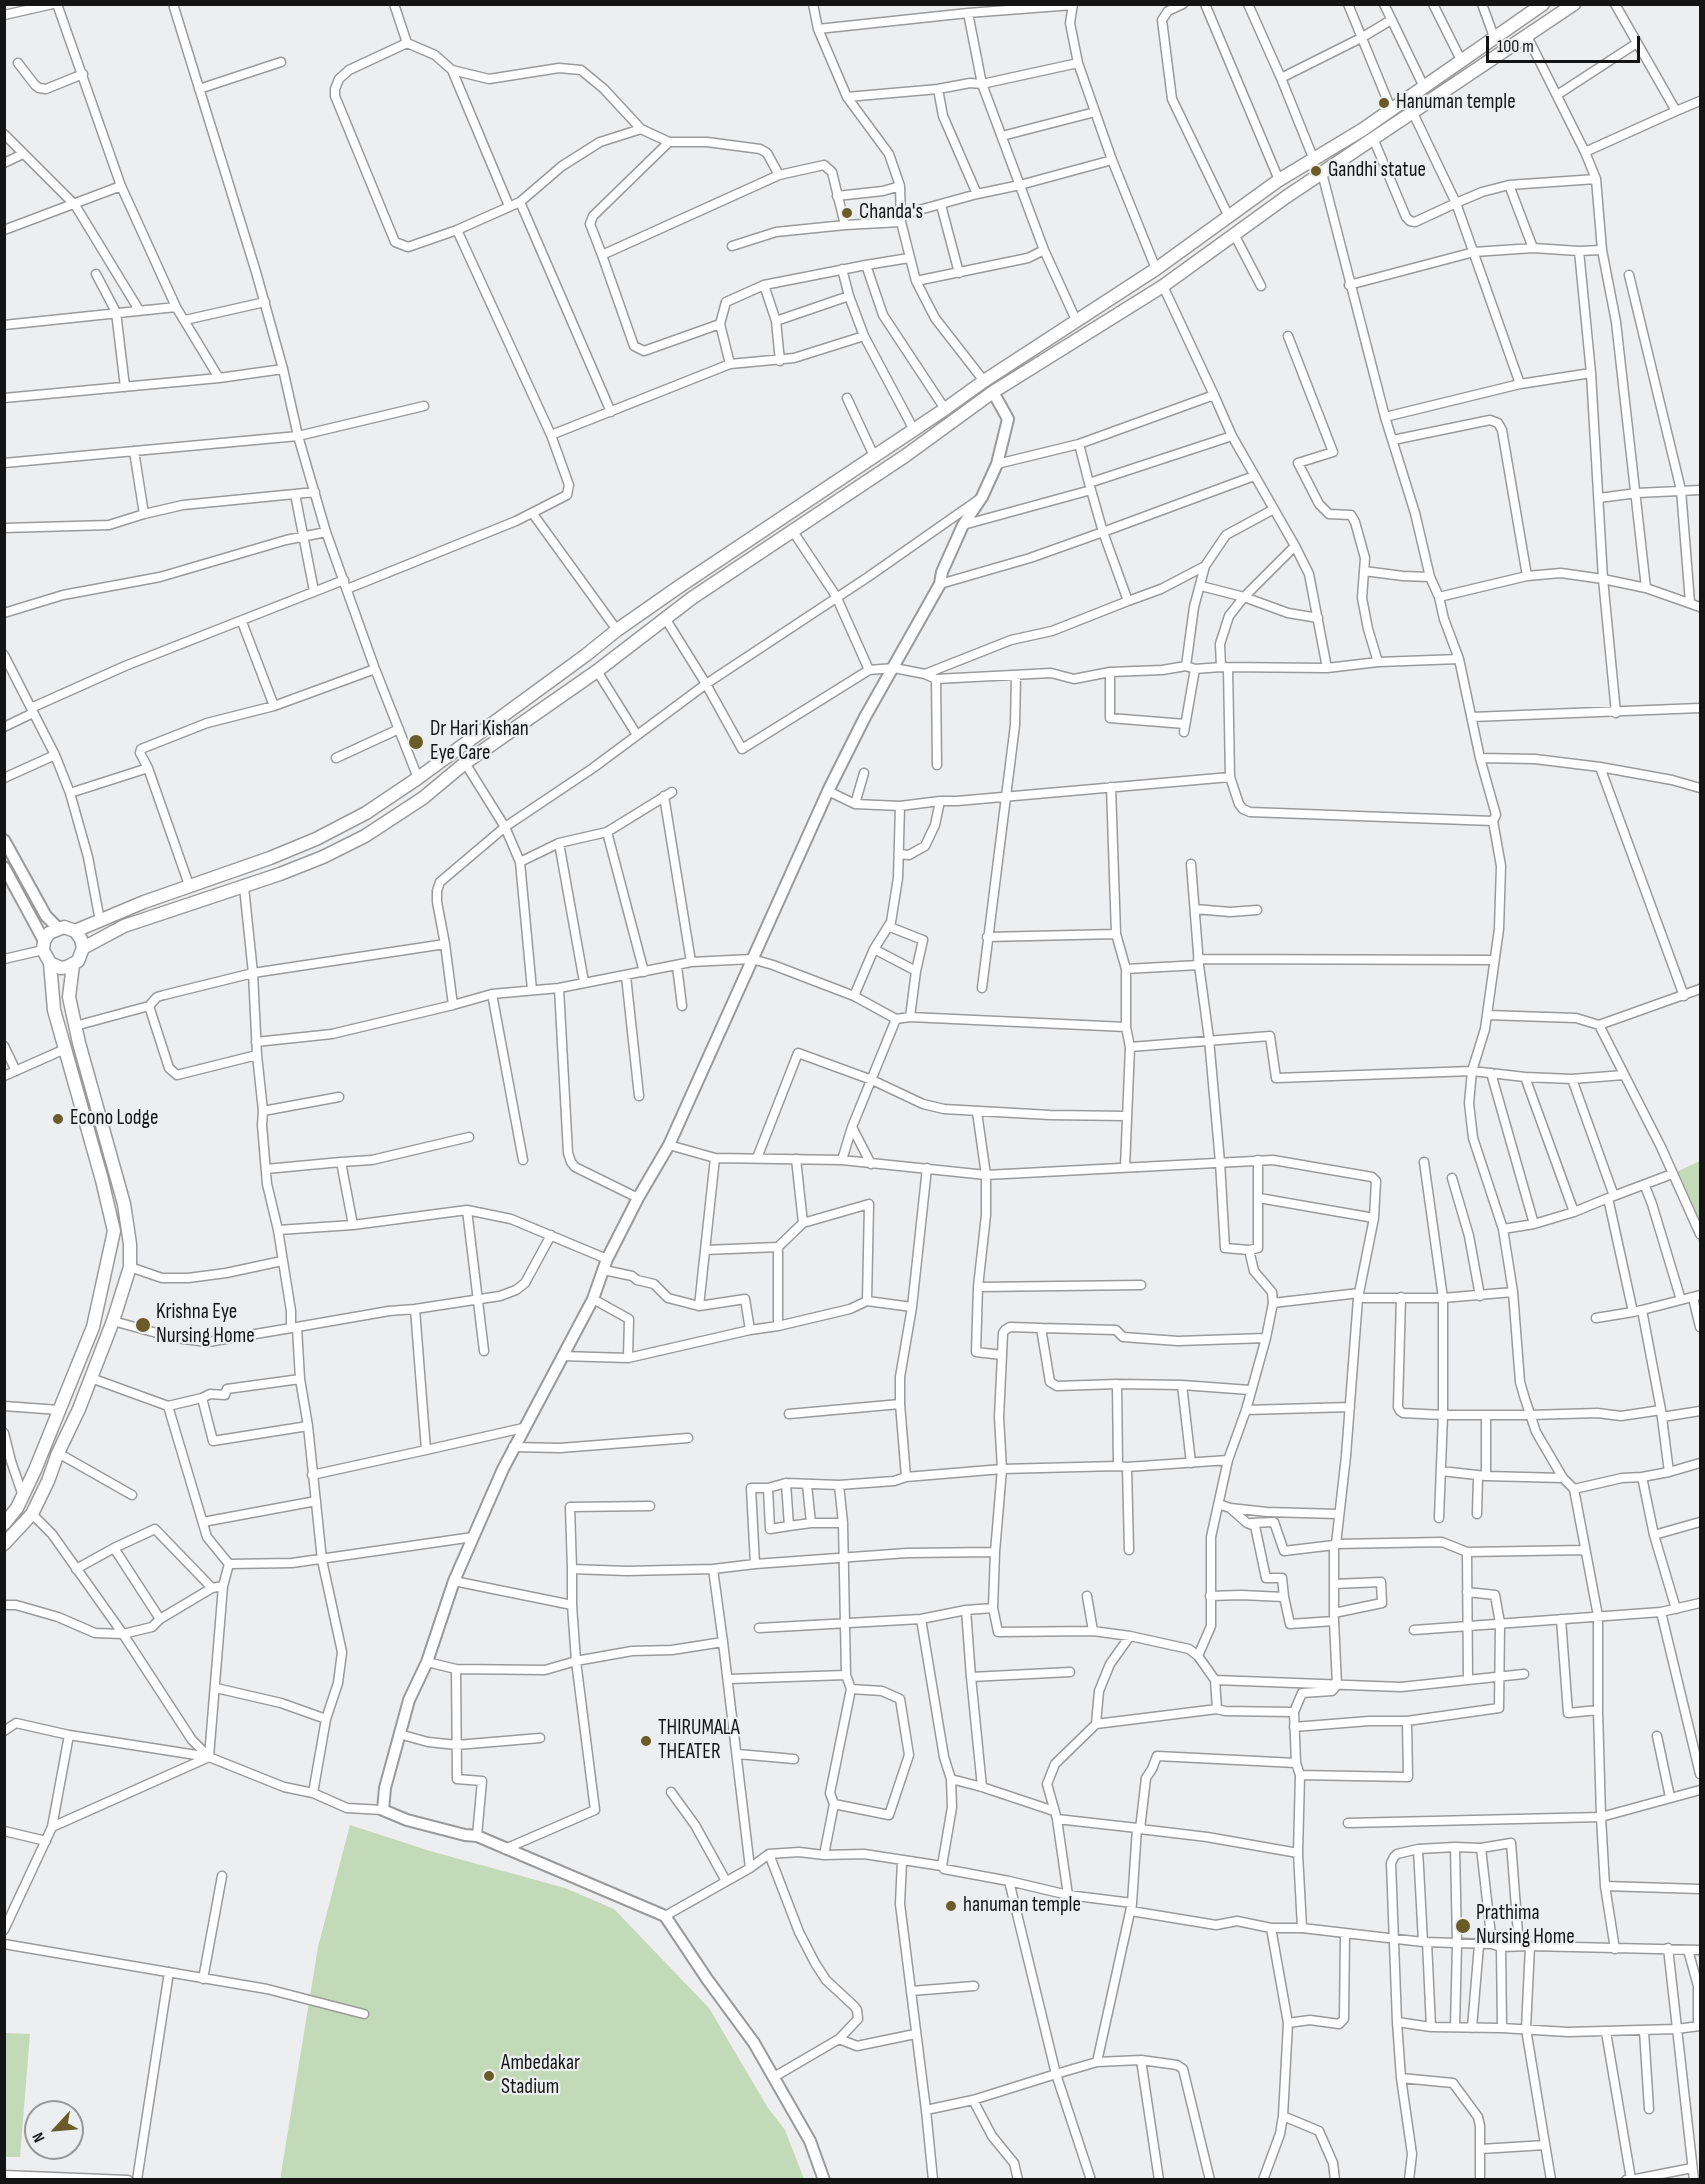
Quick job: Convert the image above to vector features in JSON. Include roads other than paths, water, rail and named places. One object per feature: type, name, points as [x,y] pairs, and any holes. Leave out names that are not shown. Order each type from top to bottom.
[{"type":"main road","points":[[75,931],[189,885],[238,870],[315,839],[366,813],[418,778],[617,630],[984,381],[1156,269],[1279,180],[1362,130],[1543,4]]},
{"type":"main road","points":[[83,948],[124,926],[244,887],[323,857],[365,836],[423,798],[465,764],[597,671],[664,618],[905,456],[993,392],[1162,286],[1373,138],[1574,4]]},
{"type":"main road","points":[[1457,63],[1464,79]]},
{"type":"main road","points":[[4,1524],[23,1496],[93,1326],[114,1231],[51,996],[50,963],[43,946],[49,933],[58,928],[64,927],[75,931],[81,939],[83,948],[78,961],[61,968],[50,963]]},
{"type":"main road","points":[[4,1544],[32,1514],[48,1481],[113,1321],[130,1267],[130,1244],[124,1204],[69,997],[73,965]]},
{"type":"street","points":[[4,15],[55,4],[83,74],[121,186],[176,307],[219,378]]},
{"type":"street","points":[[173,4],[264,302],[283,369],[298,436],[326,532],[375,669],[418,778]]},
{"type":"street","points":[[393,4],[407,43],[435,56],[452,70],[489,79],[559,68],[581,70],[604,89],[641,129],[669,142],[707,142],[760,149],[767,153],[779,176]]},
{"type":"street","points":[[813,4],[818,29],[847,97],[889,154],[900,186],[901,219],[916,282],[935,318],[984,381]]},
{"type":"street","points":[[1183,4],[1168,11],[1162,20],[1172,99],[1228,215]]},
{"type":"street","points":[[1205,4],[1279,180]]},
{"type":"street","points":[[1248,4],[1314,160]]},
{"type":"street","points":[[1348,4],[1391,109]]},
{"type":"street","points":[[1384,4],[1424,87]]},
{"type":"street","points":[[1433,4],[1457,63]]},
{"type":"street","points":[[1482,4],[1494,37]]},
{"type":"street","points":[[1615,4],[1676,111]]},
{"type":"street","points":[[818,29],[1016,6],[1073,5],[1070,23],[1078,63],[1112,160],[1156,269]]},
{"type":"street","points":[[968,13],[982,84],[1044,250],[1076,320]]},
{"type":"street","points":[[1281,78],[1361,38],[1391,20]]},
{"type":"street","points":[[1527,36],[1596,179],[1602,250],[1616,322],[1646,588]]},
{"type":"street","points":[[407,43],[349,70],[339,79],[335,96],[395,242],[408,247],[457,230],[520,202],[562,166],[600,142],[641,129]]},
{"type":"street","points":[[1557,95],[1637,43]]},
{"type":"street","points":[[199,89],[281,62]]},
{"type":"street","points":[[18,63],[39,88],[46,89],[83,74]]},
{"type":"street","points":[[847,97],[938,89],[970,83],[982,84],[1078,63]]},
{"type":"street","points":[[452,70],[509,206]]},
{"type":"street","points":[[938,89],[943,116],[977,194]]},
{"type":"street","points":[[1585,153],[1701,101]]},
{"type":"street","points":[[1002,136],[1095,112]]},
{"type":"street","points":[[1413,112],[1456,202],[1520,384]]},
{"type":"street","points":[[4,134],[75,205],[139,310]]},
{"type":"street","points":[[1373,138],[1406,217],[1415,222],[1456,202],[1509,184],[1596,179]]},
{"type":"street","points":[[669,142],[593,216],[590,224],[634,346],[644,351],[720,324]]},
{"type":"street","points":[[4,163],[22,154]]},
{"type":"street","points":[[732,246],[776,232],[901,219],[977,194],[1112,160]]},
{"type":"street","points":[[602,255],[779,176],[824,165],[832,172],[845,225]]},
{"type":"street","points":[[1322,173],[1349,285],[1385,417],[1415,513],[1430,577],[1439,597],[1444,619],[1459,659],[1480,758],[1496,814],[1493,821],[1501,866],[1499,929],[1485,1029],[1472,1071],[1469,1103],[1473,1138],[1503,1228],[1513,1292],[1520,1382],[1536,1432],[1563,1478],[1574,1489],[1599,1616],[1598,1710],[1601,1817],[1605,1886],[1615,1949]]},
{"type":"street","points":[[1509,184],[1533,248]]},
{"type":"street","points":[[4,230],[121,186]]},
{"type":"street","points":[[837,196],[883,191],[900,186]]},
{"type":"street","points":[[520,202],[611,412]]},
{"type":"street","points":[[942,205],[959,273]]},
{"type":"street","points":[[4,727],[32,710],[125,666],[242,622],[314,591],[345,585],[520,520],[567,495],[569,484],[551,435],[457,230]]},
{"type":"street","points":[[1234,234],[1261,286]]},
{"type":"street","points":[[1349,285],[1474,252],[1533,248],[1602,250]]},
{"type":"street","points":[[916,282],[1028,258],[1044,250]]},
{"type":"street","points":[[1579,251],[1591,373],[1604,579],[1616,713]]},
{"type":"street","points":[[730,364],[720,324],[726,302],[764,285],[909,258]]},
{"type":"street","points":[[866,265],[883,315],[945,409]]},
{"type":"street","points":[[842,269],[864,336],[914,430]]},
{"type":"street","points":[[96,274],[116,312],[125,387]]},
{"type":"street","points":[[1629,275],[1681,490],[1690,602]]},
{"type":"street","points":[[764,285],[776,321],[780,361]]},
{"type":"street","points":[[1162,286],[1232,436],[1296,546],[1309,574],[1327,668]]},
{"type":"street","points":[[776,321],[849,296]]},
{"type":"street","points":[[185,320],[264,302]]},
{"type":"street","points":[[4,325],[176,307]]},
{"type":"street","points":[[551,435],[730,364],[780,361],[864,336]]},
{"type":"street","points":[[1288,336],[1333,452],[1298,463],[1319,504],[1329,514],[1351,515],[1355,522],[1365,558],[1362,598],[1378,662]]},
{"type":"street","points":[[4,398],[219,378],[283,369]]},
{"type":"street","points":[[1385,417],[1520,384],[1591,373]]},
{"type":"street","points":[[384,1810],[385,1788],[410,1700],[427,1662],[454,1581],[513,1447],[593,1299],[605,1264],[638,1198],[669,1145],[828,791],[865,717],[940,584],[942,572],[963,525],[982,497],[997,464],[1008,419],[993,392]]},
{"type":"street","points":[[997,464],[1079,444],[1214,395]]},
{"type":"street","points":[[847,398],[874,456]]},
{"type":"street","points":[[4,463],[298,436],[424,406]]},
{"type":"street","points":[[1393,440],[1490,420],[1498,423],[1502,430],[1527,576]]},
{"type":"street","points":[[963,525],[1090,487],[1232,436]]},
{"type":"street","points":[[1079,444],[1103,532],[1128,601]]},
{"type":"street","points":[[134,451],[144,514]]},
{"type":"street","points":[[940,584],[1021,561],[1254,476]]},
{"type":"street","points":[[1599,498],[1637,493],[1701,490]]},
{"type":"street","points":[[4,528],[109,525],[183,505],[315,492]]},
{"type":"street","points":[[295,494],[314,591]]},
{"type":"street","points":[[453,1005],[437,902],[440,882],[505,827],[593,768],[706,684],[982,497]]},
{"type":"street","points":[[1186,666],[1194,607],[1205,566],[1226,535],[1274,509]]},
{"type":"street","points":[[533,514],[617,630]]},
{"type":"street","points":[[792,530],[836,597],[869,670]]},
{"type":"street","points":[[4,613],[63,595],[160,578],[302,536],[326,532]]},
{"type":"street","points":[[1296,546],[1228,616],[1220,644],[1225,667],[1230,777],[1239,804],[1250,812],[1493,821]]},
{"type":"street","points":[[925,674],[1011,640],[1052,631],[1161,588],[1205,566]]},
{"type":"street","points":[[1364,571],[1430,577]]},
{"type":"street","points":[[1439,597],[1527,576],[1561,573],[1646,588],[1701,607]]},
{"type":"street","points":[[1201,586],[1244,597],[1288,613],[1318,618]]},
{"type":"street","points":[[664,618],[706,684],[742,748],[869,670],[894,668],[925,674],[936,679],[1051,673],[1074,679],[1110,672],[1162,670],[1186,666],[1195,669],[1327,668],[1378,662],[1459,659]]},
{"type":"street","points":[[242,622],[274,706]]},
{"type":"street","points":[[4,655],[55,755],[70,793],[88,857],[100,921]]},
{"type":"street","points":[[189,885],[148,768],[140,753],[141,748],[207,723],[274,706],[375,669]]},
{"type":"street","points":[[1110,672],[1110,718],[1184,728],[1195,669]]},
{"type":"street","points":[[597,671],[637,735]]},
{"type":"street","points":[[982,988],[1015,726],[1016,676]]},
{"type":"street","points":[[936,679],[937,765]]},
{"type":"street","points":[[1472,717],[1701,708]]},
{"type":"street","points":[[336,758],[399,729]]},
{"type":"street","points":[[4,778],[55,755]]},
{"type":"street","points":[[1480,758],[1535,759],[1672,780],[1700,788]]},
{"type":"street","points":[[465,764],[505,827],[520,862],[532,990]]},
{"type":"street","points":[[70,793],[148,768]]},
{"type":"street","points":[[1600,768],[1684,996]]},
{"type":"street","points":[[855,804],[864,773]]},
{"type":"street","points":[[828,791],[855,804],[900,806],[1230,777]]},
{"type":"street","points":[[1111,788],[1116,934],[1126,969],[1126,1027],[1130,1047],[1125,1167]]},
{"type":"street","points":[[520,862],[559,843],[607,832],[668,794],[691,962]]},
{"type":"street","points":[[898,855],[909,855],[925,846],[935,825],[939,801]]},
{"type":"street","points":[[854,996],[874,949],[890,927],[898,878],[900,806]]},
{"type":"street","points":[[607,832],[644,972]]},
{"type":"street","points":[[4,840],[46,916],[58,928]]},
{"type":"street","points":[[559,843],[584,982]]},
{"type":"street","points":[[1191,864],[1198,962],[1209,1039],[1220,1162],[1225,1248],[1249,1250],[1258,1248],[1258,1160]]},
{"type":"street","points":[[4,867],[43,946],[4,959]]},
{"type":"street","points":[[244,887],[253,973],[267,1184],[278,1230],[294,1327],[308,1426],[321,1560],[342,1652],[338,1683],[326,1719],[313,1793]]},
{"type":"street","points":[[1194,909],[1230,912],[1257,910]]},
{"type":"street","points":[[890,927],[923,940],[910,1017]]},
{"type":"street","points":[[987,937],[1116,934]]},
{"type":"street","points":[[75,1026],[149,1006],[157,997],[253,973],[445,944]]},
{"type":"street","points":[[874,949],[916,971]]},
{"type":"street","points":[[256,1042],[332,1034],[492,994],[559,988],[691,962],[752,959],[854,996],[896,1019],[910,1017],[1126,1027]]},
{"type":"street","points":[[1126,969],[1198,962],[1494,960]]},
{"type":"street","points":[[677,966],[682,1006]]},
{"type":"street","points":[[626,976],[639,1096]]},
{"type":"street","points":[[559,988],[568,1153],[571,1162],[575,1167],[638,1198]]},
{"type":"street","points":[[1487,1015],[1576,1018],[1599,1025],[1701,989]]},
{"type":"street","points":[[492,994],[523,1160]]},
{"type":"street","points":[[149,1006],[169,1068],[177,1075],[257,1055]]},
{"type":"street","points":[[842,1160],[852,1127],[896,1019]]},
{"type":"street","points":[[1599,1025],[1701,1234]]},
{"type":"street","points":[[1130,1047],[1270,1036],[1276,1078],[1472,1071],[1572,1079],[1624,1076]]},
{"type":"street","points":[[4,1046],[16,1071]]},
{"type":"street","points":[[4,1076],[65,1049]]},
{"type":"street","points":[[757,1158],[798,1053],[872,1080],[923,1104],[977,1112],[1127,1116]]},
{"type":"street","points":[[1491,1073],[1534,1224]]},
{"type":"street","points":[[1525,1077],[1574,1212]]},
{"type":"street","points":[[1572,1079],[1611,1197],[1632,1312]]},
{"type":"street","points":[[263,1112],[339,1097]]},
{"type":"street","points":[[977,1112],[986,1175],[986,1215],[978,1287],[976,1352],[1002,1355]]},
{"type":"street","points":[[852,1127],[871,1164]]},
{"type":"street","points":[[266,1169],[372,1160],[469,1137]]},
{"type":"street","points":[[669,1145],[715,1158],[842,1160],[986,1175],[1273,1160],[1372,1177],[1376,1181],[1374,1218],[1359,1295],[1335,1545],[1334,1617],[1337,1685],[1332,1691],[1302,1693],[1294,1712],[1296,1763],[1300,1774],[1298,1853],[1302,1928]]},
{"type":"street","points":[[699,1306],[715,1158]]},
{"type":"street","points":[[796,1159],[803,1223]]},
{"type":"street","points":[[341,1162],[353,1225]]},
{"type":"street","points":[[1424,1162],[1443,1298],[1440,1518]]},
{"type":"street","points":[[906,1477],[900,1377],[912,1307],[927,1168]]},
{"type":"street","points":[[1503,1228],[1534,1224],[1574,1212],[1672,1174]]},
{"type":"street","points":[[1452,1178],[1469,1236],[1480,1296]]},
{"type":"street","points":[[1645,1186],[1681,1300]]},
{"type":"street","points":[[1259,1198],[1374,1218]]},
{"type":"street","points":[[705,1250],[778,1247],[803,1223],[870,1204],[867,1301]]},
{"type":"street","points":[[278,1230],[353,1225],[466,1210],[510,1219],[551,1235],[637,1280],[654,1284],[669,1298],[699,1306],[745,1299],[750,1330]]},
{"type":"street","points":[[466,1210],[484,1352]]},
{"type":"street","points":[[113,1321],[175,1338],[208,1342],[389,1311],[500,1296],[516,1290],[525,1283],[551,1235]]},
{"type":"street","points":[[778,1247],[778,1326]]},
{"type":"street","points":[[1198,1656],[1211,1626],[1211,1537],[1228,1460],[1246,1410],[1273,1303],[1272,1292],[1254,1270],[1249,1250]]},
{"type":"street","points":[[130,1267],[162,1278],[188,1278],[282,1262]]},
{"type":"street","points":[[978,1287],[1141,1285]]},
{"type":"street","points":[[1273,1303],[1359,1295],[1443,1298],[1513,1292]]},
{"type":"street","points":[[1596,1318],[1642,1310],[1696,1296],[1701,1327]]},
{"type":"street","points":[[1401,1297],[1398,1407],[1403,1413],[1443,1415],[1597,1413],[1621,1416],[1701,1411]]},
{"type":"street","points":[[593,1299],[629,1319],[628,1358]]},
{"type":"street","points":[[562,1356],[628,1358],[850,1309],[867,1301],[912,1307]]},
{"type":"street","points":[[415,1309],[426,1450]]},
{"type":"street","points":[[1642,1310],[1662,1413],[1669,1473]]},
{"type":"street","points":[[1217,1709],[1215,1680],[1198,1656],[1189,1649],[1130,1636],[1093,1631],[998,1632],[993,1608],[1002,1469],[999,1417],[1005,1330],[1010,1327],[1116,1330],[1123,1337],[1178,1341],[1266,1338]]},
{"type":"street","points":[[1041,1328],[1050,1382],[1057,1386],[1182,1385],[1250,1390]]},
{"type":"street","points":[[91,1378],[168,1406],[210,1394],[225,1395],[227,1389],[300,1379]]},
{"type":"street","points":[[1117,1384],[1129,1550]]},
{"type":"street","points":[[1182,1385],[1191,1463]]},
{"type":"street","points":[[202,1398],[213,1441],[308,1426]]},
{"type":"street","points":[[789,1414],[900,1404]]},
{"type":"street","points":[[4,1406],[59,1410]]},
{"type":"street","points":[[168,1406],[207,1536],[229,1564]]},
{"type":"street","points":[[1246,1410],[1350,1407]]},
{"type":"street","points":[[1477,1514],[1486,1415]]},
{"type":"street","points":[[312,1475],[523,1428]]},
{"type":"street","points":[[4,1433],[10,1461],[23,1496]]},
{"type":"street","points":[[513,1447],[560,1448],[688,1438]]},
{"type":"street","points":[[58,1454],[132,1496]]},
{"type":"street","points":[[755,1564],[751,1488],[768,1488],[786,1483],[839,1485],[894,1481],[906,1477],[1002,1469],[1123,1467],[1228,1460]]},
{"type":"street","points":[[1574,1489],[1622,1478],[1669,1473],[1701,1463]]},
{"type":"street","points":[[1441,1471],[1482,1476],[1563,1478]]},
{"type":"street","points":[[1642,1477],[1653,1535],[1676,1609]]},
{"type":"street","points":[[786,1483],[789,1526]]},
{"type":"street","points":[[807,1485],[811,1523]]},
{"type":"street","points":[[824,1855],[834,1804],[831,1793],[840,1736],[851,1689],[846,1675],[843,1523],[839,1485]]},
{"type":"street","points":[[768,1488],[770,1529],[811,1523],[843,1523]]},
{"type":"street","points":[[202,1522],[316,1501]]},
{"type":"street","points":[[1219,1504],[1230,1508],[1267,1512],[1338,1514]]},
{"type":"street","points":[[505,1849],[595,1810],[576,1661],[572,1605],[570,1507],[650,1506]]},
{"type":"street","points":[[1230,1508],[1247,1523],[1255,1526],[1266,1578],[1282,1578],[1290,1624],[1334,1617],[1382,1603],[1381,1582],[1334,1584]]},
{"type":"street","points":[[32,1514],[52,1534],[123,1634],[192,1740],[209,1757]]},
{"type":"street","points":[[1247,1523],[1274,1522],[1284,1551],[1335,1545],[1442,1542],[1467,1552],[1585,1550]]},
{"type":"street","points":[[1653,1535],[1701,1522]]},
{"type":"street","points":[[76,1569],[155,1529],[212,1588]]},
{"type":"street","points":[[229,1564],[321,1560],[473,1537]]},
{"type":"street","points":[[114,1548],[160,1619]]},
{"type":"street","points":[[572,1569],[627,1571],[713,1569],[907,1553],[995,1552]]},
{"type":"street","points":[[1467,1552],[1468,1679]]},
{"type":"street","points":[[209,1757],[223,1586],[229,1564]]},
{"type":"street","points":[[713,1569],[729,1679],[750,1868]]},
{"type":"street","points":[[454,1581],[572,1605]]},
{"type":"street","points":[[4,1605],[16,1605],[58,1617],[94,1633],[123,1634],[152,1627],[160,1619],[212,1588],[223,1586]]},
{"type":"street","points":[[1294,1727],[1369,1721],[1407,1721],[1499,1708],[1500,1623],[1495,1594],[1467,1592]]},
{"type":"street","points":[[1087,1596],[1093,1631]]},
{"type":"street","points":[[1210,1596],[1284,1597]]},
{"type":"street","points":[[1414,1630],[1662,1612],[1701,1603]]},
{"type":"street","points":[[759,1628],[921,1619],[966,1610],[993,1608]]},
{"type":"street","points":[[966,1610],[982,1787]]},
{"type":"street","points":[[1662,1612],[1701,1774]]},
{"type":"street","points":[[1562,1618],[1568,1713],[1598,1710]]},
{"type":"street","points":[[921,1619],[944,1757],[951,1779],[952,1807],[942,1866]]},
{"type":"street","points":[[1096,1724],[1099,1691],[1110,1664],[1130,1636]]},
{"type":"street","points":[[427,1662],[456,1669],[545,1670],[576,1661],[632,1651],[672,1650],[723,1642]]},
{"type":"street","points":[[456,1669],[457,1779],[482,1781],[477,1836]]},
{"type":"street","points":[[971,1677],[1070,1672]]},
{"type":"street","points":[[1215,1680],[1401,1687],[1524,1674]]},
{"type":"street","points":[[729,1679],[846,1675]]},
{"type":"street","points":[[216,1688],[281,1703],[326,1719]]},
{"type":"street","points":[[834,1804],[889,1815],[909,1755],[900,1700],[882,1691],[851,1689]]},
{"type":"street","points":[[1068,1895],[1056,1815],[1047,1784],[1055,1764],[1096,1724],[1217,1709],[1294,1712]]},
{"type":"street","points":[[4,1720],[69,1735],[209,1757],[284,1787],[313,1793],[347,1808],[384,1810],[406,1820],[477,1836],[665,1916],[754,2043],[810,2141],[824,2180]]},
{"type":"street","points":[[1300,1774],[1408,1777],[1407,1721]]},
{"type":"street","points":[[4,1731],[16,1723]]},
{"type":"street","points":[[399,1734],[428,1742],[457,1745],[540,1738]]},
{"type":"street","points":[[4,1930],[52,1827],[69,1735]]},
{"type":"street","points":[[1657,1736],[1670,1797]]},
{"type":"street","points":[[738,1754],[794,1759]]},
{"type":"street","points":[[1296,1763],[1157,1756],[1146,1778],[1138,1828],[1131,1911],[1216,1925],[1237,1921],[1271,1928],[1302,1928],[1425,1942],[1496,1946],[1701,1950]]},
{"type":"street","points":[[52,1827],[209,1757]]},
{"type":"street","points":[[951,1779],[982,1787],[1056,1815],[1298,1853]]},
{"type":"street","points":[[1348,1823],[1601,1817],[1701,1790]]},
{"type":"street","points":[[671,1792],[695,1825],[726,1881]]},
{"type":"street","points":[[4,1830],[46,1841]]},
{"type":"street","points":[[1409,2180],[1412,2154],[1401,2078],[1390,1863],[1397,1854],[1418,1849],[1480,1848],[1511,1843],[1519,1946]]},
{"type":"street","points":[[1455,1847],[1457,1944],[1455,2027]]},
{"type":"street","points":[[1480,1848],[1496,1946],[1502,2028]]},
{"type":"street","points":[[1418,1849],[1431,2027]]},
{"type":"street","points":[[665,1916],[750,1868],[769,1854],[800,1852],[824,1855],[864,1854],[942,1866],[944,1869],[1068,1895],[1132,1903]]},
{"type":"street","points":[[769,1854],[799,1932],[815,1963],[826,1980],[857,2010],[858,2019],[839,2039],[774,2077]]},
{"type":"street","points":[[902,1861],[900,1904],[933,2180]]},
{"type":"street","points":[[203,1979],[222,1876]]},
{"type":"street","points":[[1009,1881],[1056,2074],[1091,2180]]},
{"type":"street","points":[[1605,1886],[1701,1889]]},
{"type":"street","points":[[1098,2062],[1132,1903]]},
{"type":"street","points":[[1263,2180],[1280,2134],[1284,2116],[1288,2023],[1271,1928]]},
{"type":"street","points":[[1288,2023],[1310,2020],[1339,2024],[1344,2019],[1345,1934]]},
{"type":"street","points":[[4,1944],[267,1989],[364,2014]]},
{"type":"street","points":[[1472,2028],[1479,1945]]},
{"type":"street","points":[[1530,1946],[1526,2029],[1551,2180]]},
{"type":"street","points":[[1668,1948],[1694,2180]]},
{"type":"street","points":[[1397,2022],[1431,2027],[1606,2032],[1676,2029],[1699,2025],[1698,1986],[1688,1950]]},
{"type":"street","points":[[137,2180],[169,1972]]},
{"type":"street","points":[[910,1991],[974,1986]]},
{"type":"street","points":[[1644,2031],[1649,2109]]},
{"type":"street","points":[[1606,2032],[1629,2179],[1692,2168]]},
{"type":"street","points":[[839,2039],[857,2046],[915,2034]]},
{"type":"street","points":[[1141,2060],[1159,2180]]},
{"type":"street","points":[[926,2110],[973,2100],[1098,2062],[1141,2060],[1177,2065],[1183,2069],[1210,2180]]},
{"type":"street","points":[[1401,2078],[1453,2083],[1478,2117],[1481,2149],[1480,2180]]},
{"type":"street","points":[[973,2100],[992,2136],[1014,2163],[1018,2180]]},
{"type":"street","points":[[1284,2116],[1319,2130],[1333,2163],[1335,2180]]},
{"type":"street","points":[[1481,2149],[1545,2145]]},
{"type":"street","points":[[4,2175],[128,2180]]},
{"type":"place","name":"Hanuman temple","points":[[1384,103]]},
{"type":"place","name":"Gandhi statue","points":[[1316,171]]},
{"type":"place","name":"Chanda's","points":[[847,213]]},
{"type":"place","name":"Dr Hari Kishan Eye Care","points":[[416,742]]},
{"type":"place","name":"Econo Lodge","points":[[58,1119]]},
{"type":"place","name":"Krishna Eye Nursing Home","points":[[143,1325]]},
{"type":"place","name":"THIRUMALA THEATER","points":[[646,1741]]},
{"type":"place","name":"hanuman temple","points":[[951,1906]]},
{"type":"place","name":"Prathima Nursing Home","points":[[1463,1926]]},
{"type":"place","name":"Ambedakar Stadium","points":[[489,2076]]}]
